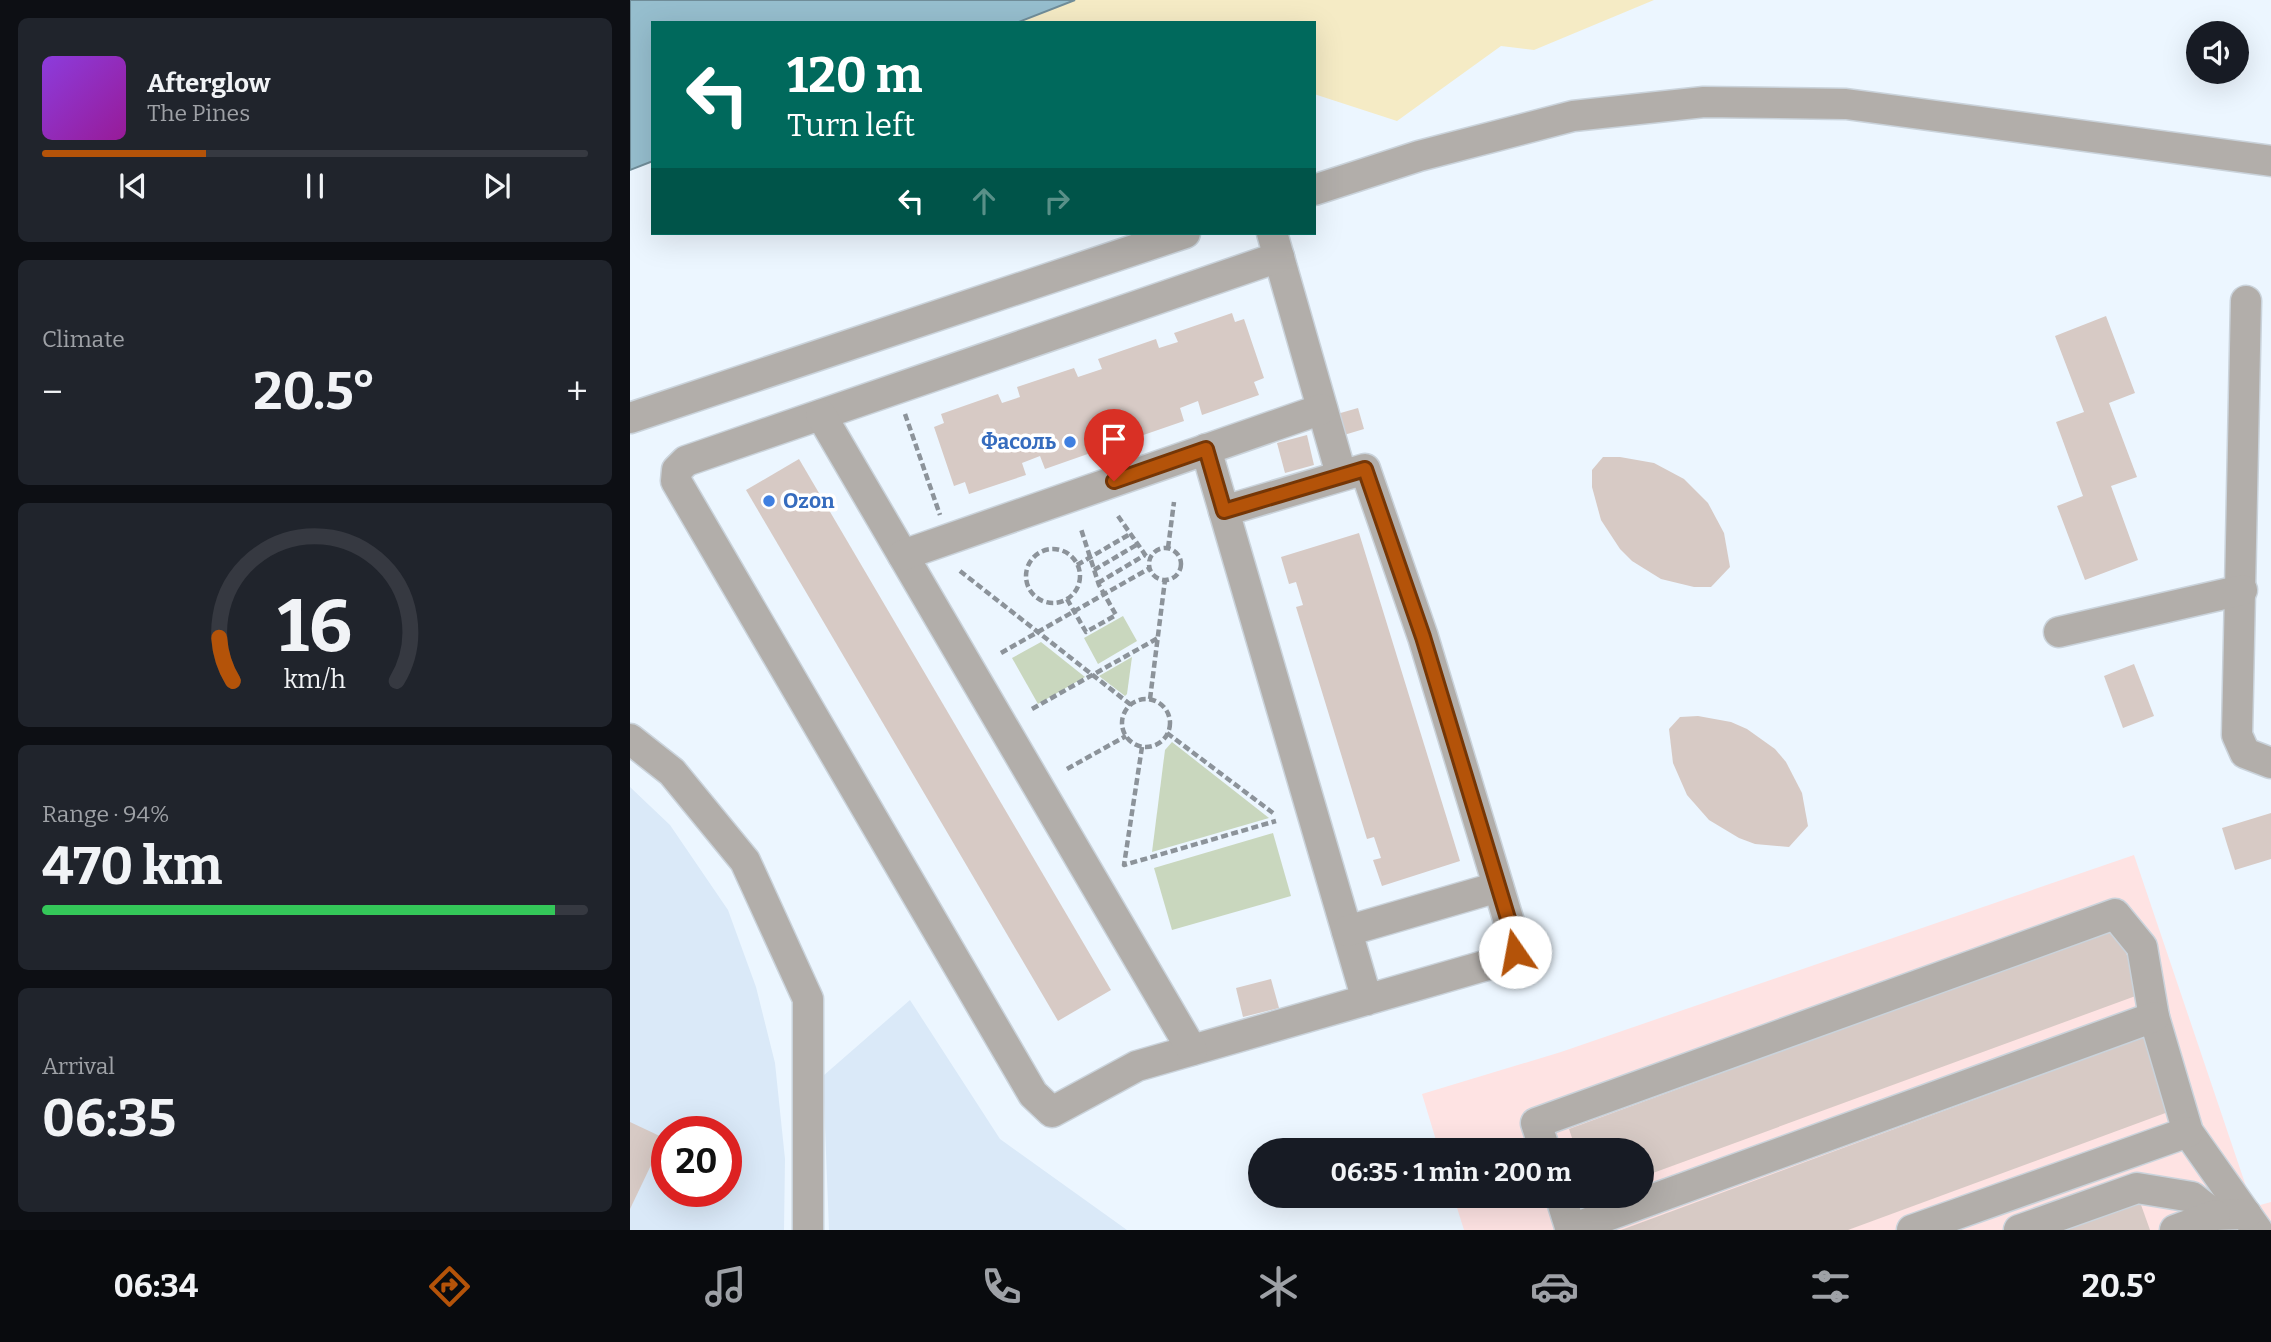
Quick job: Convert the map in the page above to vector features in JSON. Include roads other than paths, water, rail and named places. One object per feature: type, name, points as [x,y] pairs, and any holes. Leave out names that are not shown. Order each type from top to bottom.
[{"type":"street","points":[[1316,189],[1419,156],[1573,116],[1704,102],[1846,104],[2271,161]]},
{"type":"street","points":[[630,418],[1179,235]]},
{"type":"street","points":[[1224,511],[1359,469],[1369,474],[1423,637],[1516,945],[1515,952],[1508,959],[1138,1066],[1052,1112],[1033,1094],[676,481],[677,470],[686,461],[897,388],[1275,245],[1341,474]]},
{"type":"street","points":[[2246,301],[2237,735],[2245,753],[2271,763]]},
{"type":"street","points":[[903,555],[1322,409]]},
{"type":"street","points":[[821,415],[1192,1050]]},
{"type":"street","points":[[1206,449],[1367,999]]},
{"type":"street","points":[[2059,632],[2242,590]]},
{"type":"street","points":[[630,739],[672,772],[745,861],[808,999],[808,1230]]},
{"type":"street","points":[[1347,931],[1498,887]]},
{"type":"street","points":[[1541,1138],[1536,1123],[2115,914],[2142,947],[2154,1017],[2188,1132],[2252,1222]]},
{"type":"street","points":[[1564,1208],[1571,1230],[2154,1017]]},
{"type":"street","points":[[1912,1230],[2188,1132]]},
{"type":"street","points":[[2019,1230],[2137,1188],[2192,1198],[2215,1215],[2252,1222]]},
{"type":"street","points":[[2175,1230],[2215,1215]]},
{"type":"water","points":[[630,0],[1075,0],[1021,21],[651,21],[651,162],[630,170]]},
{"type":"place","name":"Фасоль","points":[[1070,442]]},
{"type":"place","name":"Ozon","points":[[769,501]]}]
